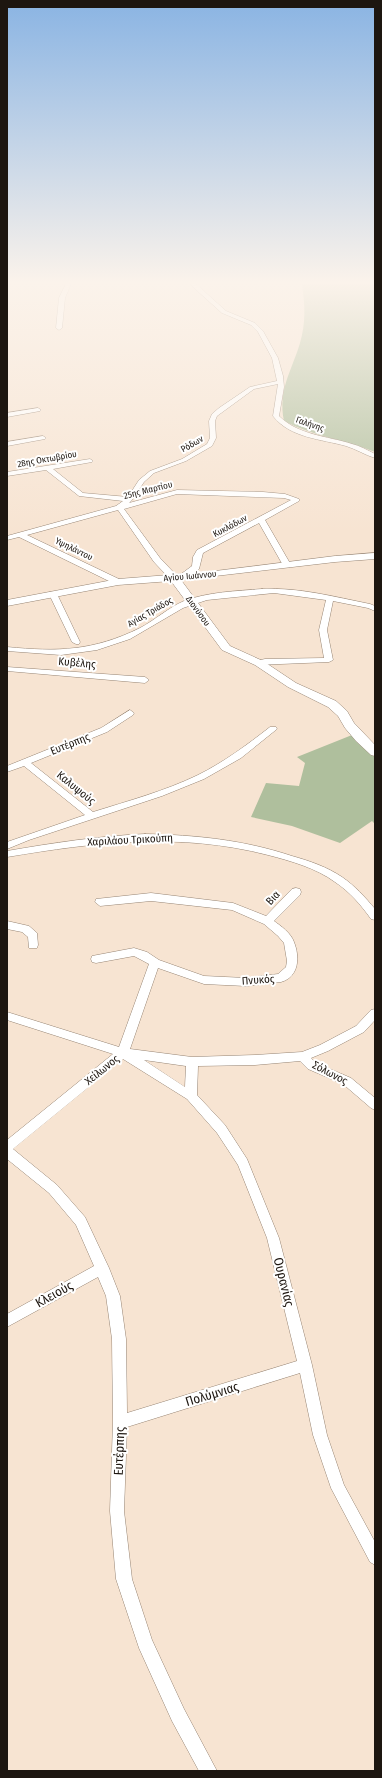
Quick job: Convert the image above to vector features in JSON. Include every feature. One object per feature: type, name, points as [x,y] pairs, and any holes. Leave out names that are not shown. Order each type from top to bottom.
[{"type":"street","points":[[277,367],[281,382]]},
{"type":"street","name":"Γαλήνης","points":[[281,382],[276,416],[279,421],[306,434],[359,448],[375,456]]},
{"type":"street","name":"Ρόδων","points":[[119,507],[130,499],[141,481],[152,472],[184,460],[210,445],[213,438],[212,421],[214,415],[221,409],[252,388],[281,382]]},
{"type":"street","points":[[7,415],[38,410]]},
{"type":"street","points":[[7,444],[43,438]]},
{"type":"street","name":"28ης Οκτωβρίου","points":[[7,474],[90,460]]},
{"type":"street","points":[[48,468],[82,496],[130,499]]},
{"type":"street","name":"25ης Μαρτίου","points":[[7,538],[119,507],[184,491],[278,495],[293,497],[297,500]]},
{"type":"street","name":"Κυκλάδων","points":[[178,578],[196,567],[197,558],[200,552],[297,500]]},
{"type":"street","name":"Διονύσου","points":[[119,507],[156,560],[178,578],[191,601],[226,648],[260,663],[292,684],[332,704],[343,714],[348,725],[375,752]]},
{"type":"street","points":[[260,520],[287,565]]},
{"type":"street","name":"Υψηλάντου","points":[[21,535],[118,582]]},
{"type":"street","name":"Αγίου Ιωάννου","points":[[7,603],[118,582],[178,578],[375,556]]},
{"type":"street","name":"Αγίας Τριάδος","points":[[7,648],[39,652],[68,653],[99,648],[137,632],[191,601],[218,596],[272,591],[330,599],[370,606],[375,609]]},
{"type":"street","points":[[53,594],[76,642]]},
{"type":"street","points":[[260,663],[265,661],[329,660],[323,630],[330,599]]},
{"type":"street","name":"Κυβέλης","points":[[7,668],[145,680]]},
{"type":"street","name":"Ευτέρπης","points":[[7,768],[104,730],[130,713]]},
{"type":"street","points":[[7,846],[26,838],[159,794],[201,777],[238,756],[273,730]]},
{"type":"street","name":"Καλυψούς","points":[[25,762],[93,817]]},
{"type":"street","name":"Χαριλάου Τρικούπη","points":[[7,854],[79,842],[147,836],[183,837],[222,841],[257,849],[326,872],[346,885],[375,916]]},
{"type":"street","name":"Βια","points":[[268,921],[296,892]]},
{"type":"street","name":"Πνυκός","points":[[96,959],[134,952],[143,955],[155,963],[204,980],[246,982],[280,978],[290,969],[291,948],[286,937],[268,921],[233,907],[197,901],[151,897],[100,902]]},
{"type":"street","points":[[7,925],[25,929],[33,936],[33,945]]},
{"type":"street","name":"Χείλωνος","points":[[7,1147],[123,1053],[155,963]]},
{"type":"street","points":[[7,1016],[123,1053],[192,1062],[255,1060],[303,1056],[324,1048],[360,1028],[375,1013]]},
{"type":"street","name":"Ουρανίας","points":[[123,1053],[191,1096],[221,1129],[243,1163],[273,1238],[305,1365],[320,1435],[338,1488],[375,1557]]},
{"type":"street","name":"Σόλωνος","points":[[303,1056],[312,1066],[347,1081],[375,1104]]},
{"type":"street","points":[[191,1096],[192,1062]]},
{"type":"street","name":"Ευτέρπης","points":[[7,1152],[53,1189],[81,1221],[113,1296],[119,1338],[120,1422],[117,1511],[124,1579],[148,1648],[178,1715],[208,1771]]},
{"type":"street","name":"Κλειούς","points":[[7,1321],[102,1268]]},
{"type":"street","name":"Πολύμνιας","points":[[120,1422],[305,1365]]},
{"type":"green space","points":[[291,367],[375,367],[375,452],[306,430],[284,421],[283,400],[286,381]]},
{"type":"green space","points":[[352,735],[375,756],[375,824],[372,821],[340,843],[292,826],[251,817],[266,783],[299,786],[305,763],[297,757]]}]
